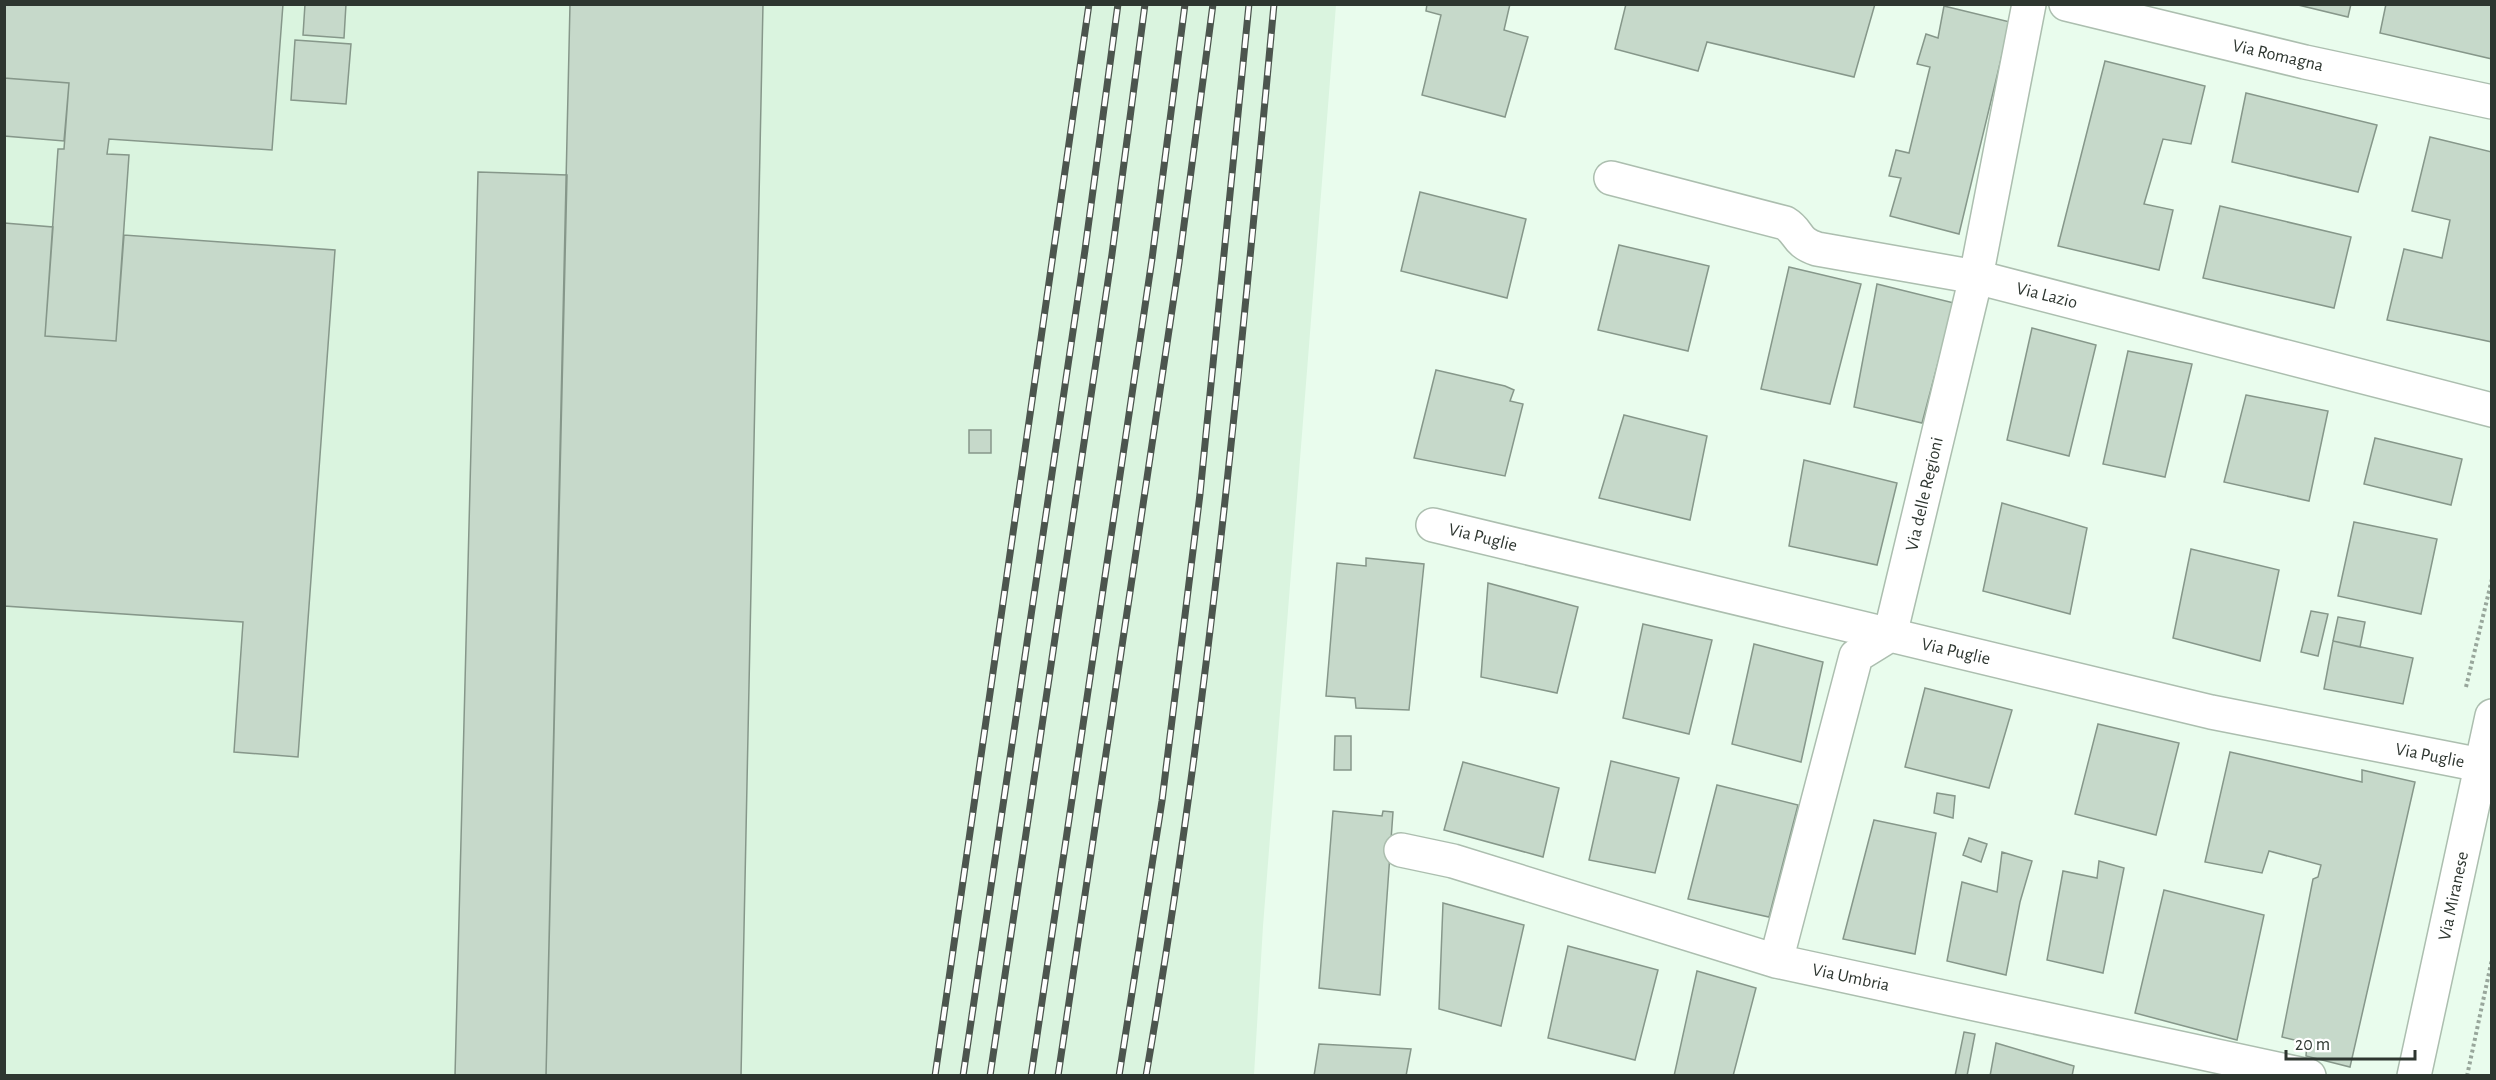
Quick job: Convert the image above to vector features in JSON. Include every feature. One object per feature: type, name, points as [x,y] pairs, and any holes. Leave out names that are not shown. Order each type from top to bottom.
[{"type":"street","name":"Via delle Regioni","points":[[1890,635],[1976,277],[2029,4]]},
{"type":"street","name":"Via Romagna","points":[[2066,4],[2305,62],[2492,102]]},
{"type":"street","name":"Via Lazio","points":[[1611,178],[1785,223],[1793,230],[1800,242],[1817,249],[1976,277],[2492,410]]},
{"type":"street","name":"Via Puglie","points":[[1433,525],[2211,712],[2481,765]]},
{"type":"street","points":[[1776,961],[1856,656],[1890,635]]},
{"type":"street","name":"Via Miranese","points":[[2414,1076],[2492,716]]},
{"type":"street","name":"Via Umbria","points":[[1401,850],[1453,861],[1776,961],[2309,1076]]},
{"type":"path","points":[[2467,1076],[2492,958]]},
{"type":"shaded area","points":[[5,5],[1336,5],[1263,926],[1254,1075],[5,1076]]},
{"type":"building","points":[[4,4],[283,4],[272,150],[109,139],[107,154],[129,155],[116,341],[45,336],[58,149],[64,149],[69,83],[4,78]]},
{"type":"building","points":[[305,4],[346,4],[344,38],[303,35]]},
{"type":"building","points":[[570,4],[763,4],[741,1076],[546,1076]]},
{"type":"building","points":[[1427,4],[1510,4],[1504,30],[1528,37],[1505,117],[1422,95],[1441,15],[1426,11]]},
{"type":"building","points":[[1626,4],[1875,4],[1854,77],[1707,42],[1698,71],[1615,49]]},
{"type":"building","points":[[2294,4],[2351,4],[2348,17]]},
{"type":"building","points":[[2386,4],[2492,4],[2492,59],[2380,33]]},
{"type":"building","points":[[1944,6],[2010,22],[1959,234],[1890,216],[1901,178],[1889,176],[1896,150],[1909,153],[1930,67],[1917,64],[1926,34],[1938,38]]},
{"type":"building","points":[[295,40],[351,44],[346,104],[291,100]]},
{"type":"building","points":[[2105,61],[2205,86],[2191,144],[2163,139],[2144,204],[2173,210],[2159,270],[2058,246]]},
{"type":"building","points":[[4,78],[69,83],[64,141],[4,136]]},
{"type":"building","points":[[2246,93],[2377,125],[2358,192],[2232,162]]},
{"type":"building","points":[[2430,137],[2492,152],[2492,342],[2387,320],[2404,249],[2442,258],[2450,220],[2412,211]]},
{"type":"building","points":[[478,172],[567,175],[546,1076],[455,1076]]},
{"type":"building","points":[[1420,192],[1526,219],[1507,298],[1401,271]]},
{"type":"building","points":[[2220,206],[2351,237],[2334,308],[2203,278]]},
{"type":"building","points":[[4,223],[53,227],[45,336],[116,341],[124,235],[335,250],[298,757],[234,752],[243,622],[4,606]]},
{"type":"building","points":[[1619,245],[1709,266],[1688,351],[1598,330]]},
{"type":"building","points":[[1789,267],[1861,284],[1830,404],[1761,389]]},
{"type":"building","points":[[1877,284],[1954,303],[1922,423],[1854,407]]},
{"type":"building","points":[[2032,328],[2096,345],[2069,456],[2007,440]]},
{"type":"building","points":[[2128,351],[2192,364],[2165,477],[2103,464]]},
{"type":"building","points":[[1436,370],[1514,390],[1510,401],[1523,404],[1505,476],[1414,458]]},
{"type":"building","points":[[2246,395],[2328,411],[2309,501],[2224,482]]},
{"type":"building","points":[[1624,415],[1707,436],[1690,520],[1599,498]]},
{"type":"building","points":[[969,430],[991,430],[991,453],[969,453]]},
{"type":"building","points":[[2375,438],[2462,459],[2451,505],[2364,484]]},
{"type":"building","points":[[1804,460],[1897,483],[1877,565],[1789,546]]},
{"type":"building","points":[[2002,503],[2087,528],[2070,614],[1983,591]]},
{"type":"building","points":[[2354,522],[2437,539],[2421,614],[2338,596]]},
{"type":"building","points":[[2191,549],[2279,570],[2260,661],[2173,638]]},
{"type":"building","points":[[1366,558],[1424,564],[1409,710],[1356,708],[1355,698],[1326,696],[1337,563],[1366,566]]},
{"type":"building","points":[[1488,583],[1578,607],[1557,693],[1481,677]]},
{"type":"building","points":[[2311,611],[2328,614],[2318,656],[2301,652]]},
{"type":"building","points":[[2338,617],[2365,622],[2360,647],[2333,641]]},
{"type":"building","points":[[1643,624],[1712,640],[1689,734],[1623,718]]},
{"type":"building","points":[[2333,641],[2413,658],[2403,704],[2324,689]]},
{"type":"building","points":[[1754,644],[1823,662],[1801,762],[1732,744]]},
{"type":"building","points":[[1925,688],[2012,710],[1989,788],[1905,767]]},
{"type":"building","points":[[2098,724],[2179,743],[2156,835],[2075,814]]},
{"type":"building","points":[[1335,736],[1351,736],[1351,770],[1334,770]]},
{"type":"building","points":[[2230,752],[2362,782],[2362,770],[2415,782],[2350,1067],[2306,1056],[2307,1043],[2282,1037],[2313,879],[2318,877],[2321,865],[2269,851],[2262,873],[2205,862]]},
{"type":"building","points":[[1611,761],[1679,778],[1655,873],[1589,860]]},
{"type":"building","points":[[1463,762],[1559,788],[1543,857],[1444,830]]},
{"type":"building","points":[[1717,785],[1798,805],[1769,917],[1688,899]]},
{"type":"building","points":[[1937,793],[1955,796],[1953,818],[1934,813]]},
{"type":"building","points":[[1333,811],[1382,816],[1383,811],[1393,812],[1380,995],[1319,988]]},
{"type":"building","points":[[1874,820],[1936,833],[1915,954],[1843,939]]},
{"type":"building","points":[[1969,838],[1987,844],[1981,862],[1963,855]]},
{"type":"building","points":[[2002,852],[2032,861],[2020,902],[2006,975],[1947,961],[1962,882],[1997,892]]},
{"type":"building","points":[[2099,861],[2124,868],[2103,973],[2047,960],[2063,871],[2097,878]]},
{"type":"building","points":[[2164,890],[2264,915],[2237,1040],[2135,1013]]},
{"type":"building","points":[[1443,903],[1524,925],[1501,1026],[1439,1009]]},
{"type":"building","points":[[1568,946],[1658,970],[1635,1060],[1548,1038]]},
{"type":"building","points":[[1697,971],[1756,988],[1733,1076],[1674,1076]]},
{"type":"building","points":[[1964,1032],[1975,1034],[1967,1076],[1955,1076]]},
{"type":"building","points":[[1996,1043],[2074,1066],[2072,1076],[1990,1076]]},
{"type":"building","points":[[1319,1044],[1411,1049],[1406,1076],[1314,1076]]},
{"type":"railway","points":[[935,1076],[1089,4]]},
{"type":"railway","points":[[963,1076],[1085,250],[1118,4]]},
{"type":"railway","points":[[990,1076],[1112,254],[1145,4]]},
{"type":"railway","points":[[1031,1076],[1152,259],[1185,4]]},
{"type":"railway","points":[[1058,1076],[1179,263],[1213,4]]},
{"type":"railway","points":[[1119,1076],[1162,801],[1200,494],[1249,4]]},
{"type":"railway","points":[[1146,1076],[1168,943],[1205,675],[1249,273],[1274,4]]}]
